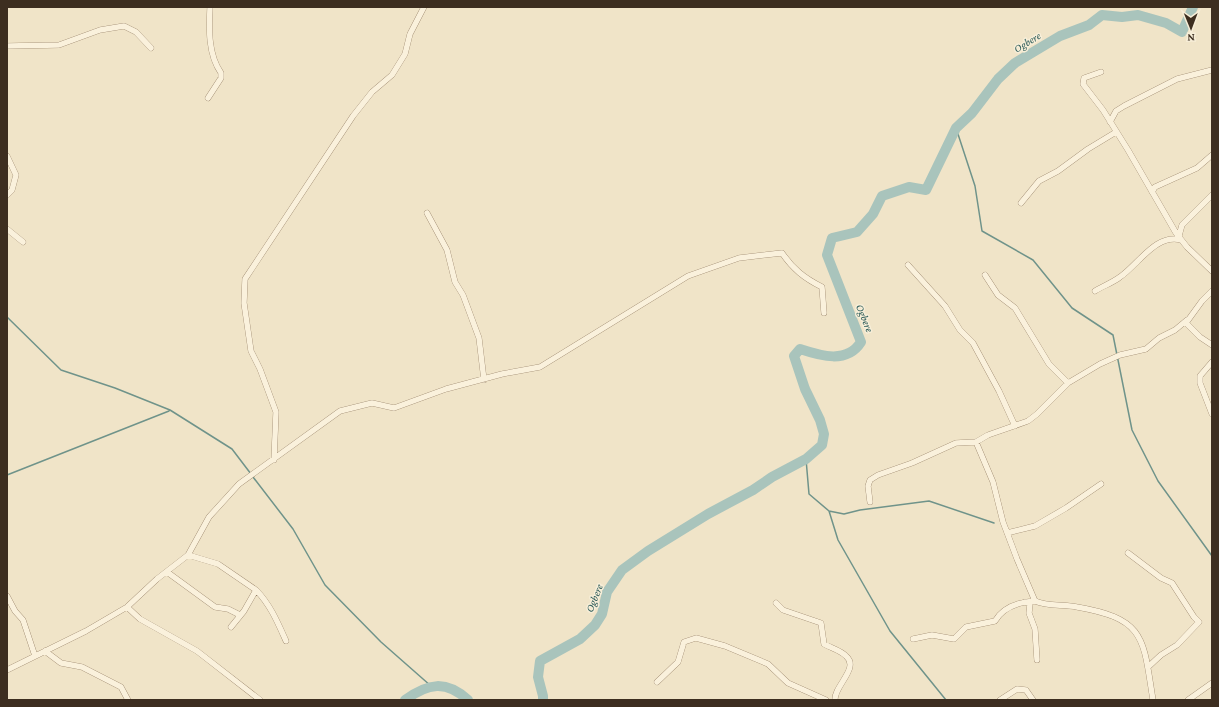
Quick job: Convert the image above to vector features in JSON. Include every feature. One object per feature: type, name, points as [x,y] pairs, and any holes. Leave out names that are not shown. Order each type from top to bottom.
[{"type":"street","points":[[208,98],[220,78],[221,73],[216,65],[211,49],[210,7]]},
{"type":"street","points":[[274,460],[276,412],[260,369],[251,350],[244,303],[245,279],[353,116],[372,92],[392,75],[405,54],[410,34],[424,7]]},
{"type":"street","points":[[7,46],[59,45],[100,30],[124,26],[136,32],[151,48]]},
{"type":"street","points":[[1110,122],[1116,112],[1177,79],[1212,70]]},
{"type":"street","points":[[1101,72],[1084,78],[1083,84],[1139,167],[1152,192],[1180,238],[1212,271]]},
{"type":"street","points":[[1021,203],[1039,181],[1058,172],[1088,149],[1116,132]]},
{"type":"street","points":[[1152,192],[1155,187],[1197,168],[1212,155]]},
{"type":"street","points":[[7,156],[16,176],[12,190],[7,195]]},
{"type":"street","points":[[1180,238],[1182,225],[1212,195]]},
{"type":"street","points":[[427,213],[447,250],[455,282],[463,295],[479,338],[484,380]]},
{"type":"street","points":[[7,229],[23,242]]},
{"type":"street","points":[[1095,291],[1119,278],[1153,247],[1167,239],[1180,238]]},
{"type":"street","points":[[7,670],[127,607],[188,555],[209,517],[239,484],[340,411],[372,403],[394,408],[446,389],[502,374],[540,367],[688,276],[739,258],[782,253],[792,267],[804,277],[822,287],[824,313]]},
{"type":"street","points":[[908,264],[945,306],[960,330],[973,343],[999,391],[1015,426]]},
{"type":"street","points":[[985,275],[998,294],[1014,308],[1049,364],[1068,384]]},
{"type":"street","points":[[870,502],[868,486],[870,480],[878,475],[912,463],[956,443],[976,442],[988,435],[1015,426],[1037,414],[1068,384],[1100,364],[1117,357],[1146,349],[1159,338],[1175,330],[1212,291]]},
{"type":"street","points":[[1186,320],[1188,326],[1212,345]]},
{"type":"street","points":[[1212,362],[1200,376],[1200,383],[1212,414]]},
{"type":"street","points":[[976,442],[993,482],[1007,533],[1035,601]]},
{"type":"street","points":[[1007,533],[1035,526],[1066,508],[1100,484]]},
{"type":"street","points":[[1128,553],[1161,578],[1172,584],[1199,622],[1177,645],[1161,655],[1148,667]]},
{"type":"street","points":[[188,555],[218,564],[256,590],[267,605],[286,641]]},
{"type":"street","points":[[167,572],[215,607],[228,609],[240,615]]},
{"type":"street","points":[[232,627],[256,590]]},
{"type":"street","points":[[7,596],[15,611],[23,620],[35,656]]},
{"type":"street","points":[[913,639],[932,635],[954,639],[966,627],[995,621],[1003,612],[1012,606],[1024,602],[1035,601],[1046,605],[1076,607],[1120,618],[1133,628],[1143,644],[1153,700]]},
{"type":"street","points":[[1024,602],[1030,604],[1029,613],[1035,629],[1037,660]]},
{"type":"street","points":[[776,603],[783,610],[821,623],[824,644],[846,656],[849,660],[850,669],[836,691],[835,700]]},
{"type":"street","points":[[127,607],[140,619],[197,651],[260,700]]},
{"type":"street","points":[[657,682],[678,662],[684,642],[696,638],[725,646],[768,664],[788,683],[826,700]]},
{"type":"street","points":[[45,651],[62,663],[82,667],[121,687],[128,700]]},
{"type":"street","points":[[1188,700],[1212,683]]},
{"type":"street","points":[[1000,700],[1017,689],[1026,690],[1033,700]]},
{"type":"waterway","name":"Ogbere","points":[[543,700],[538,677],[540,661],[580,639],[595,625],[602,614],[607,592],[622,570],[648,551],[708,514],[806,459],[822,445],[824,434],[820,420],[805,389],[794,356],[800,349],[825,356],[841,356],[855,349],[861,342],[827,255],[832,238],[857,232],[873,214],[882,196],[909,187],[926,190],[956,128],[972,113],[998,79],[1015,63],[1060,36],[1089,25],[1102,15],[1122,17],[1138,15],[1166,23],[1182,32],[1193,7]]},
{"type":"waterway","points":[[956,128],[975,186],[982,231],[1033,260],[1072,308],[1113,335],[1132,430],[1158,481],[1212,556]]},
{"type":"waterway","points":[[7,317],[61,370],[115,388],[170,410],[232,449],[251,474]]},
{"type":"waterway","points":[[7,475],[169,411]]},
{"type":"waterway","points":[[806,459],[809,494],[829,511],[838,540],[890,631],[946,700]]},
{"type":"waterway","points":[[253,477],[293,529],[325,585],[381,642],[431,686]]},
{"type":"waterway","points":[[829,511],[844,514],[860,510],[929,501],[994,523]]},
{"type":"waterway","name":"Ogbere","points":[[405,700],[421,690],[437,686],[452,689],[468,700]]}]
